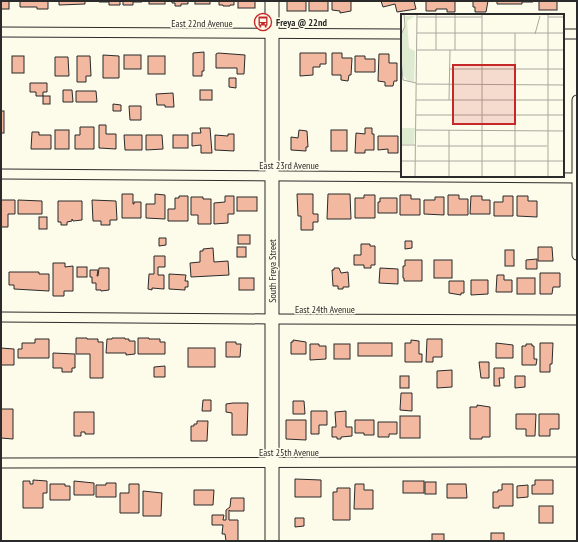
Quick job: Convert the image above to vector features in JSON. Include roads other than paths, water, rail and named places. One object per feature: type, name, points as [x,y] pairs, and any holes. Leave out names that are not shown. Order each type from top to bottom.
[{"type":"main road","name":"South Freya Street","points":[[272,1],[272,541]]},
{"type":"street","name":"East 22nd Avenue","points":[[1,32],[401,34]]},
{"type":"street","points":[[564,34],[577,34]]},
{"type":"street","points":[[577,100],[577,255]]},
{"type":"street","name":"East 23rd Avenue","points":[[1,174],[401,177]]},
{"type":"street","name":"East 23rd Avenue","points":[[424,177],[577,178]]},
{"type":"street","name":"East 24th Avenue","points":[[1,317],[272,320],[577,320]]},
{"type":"street","name":"East 25th Avenue","points":[[1,463],[577,462]]},
{"type":"place","name":"Freya @ 22nd","points":[[263,22]]}]
